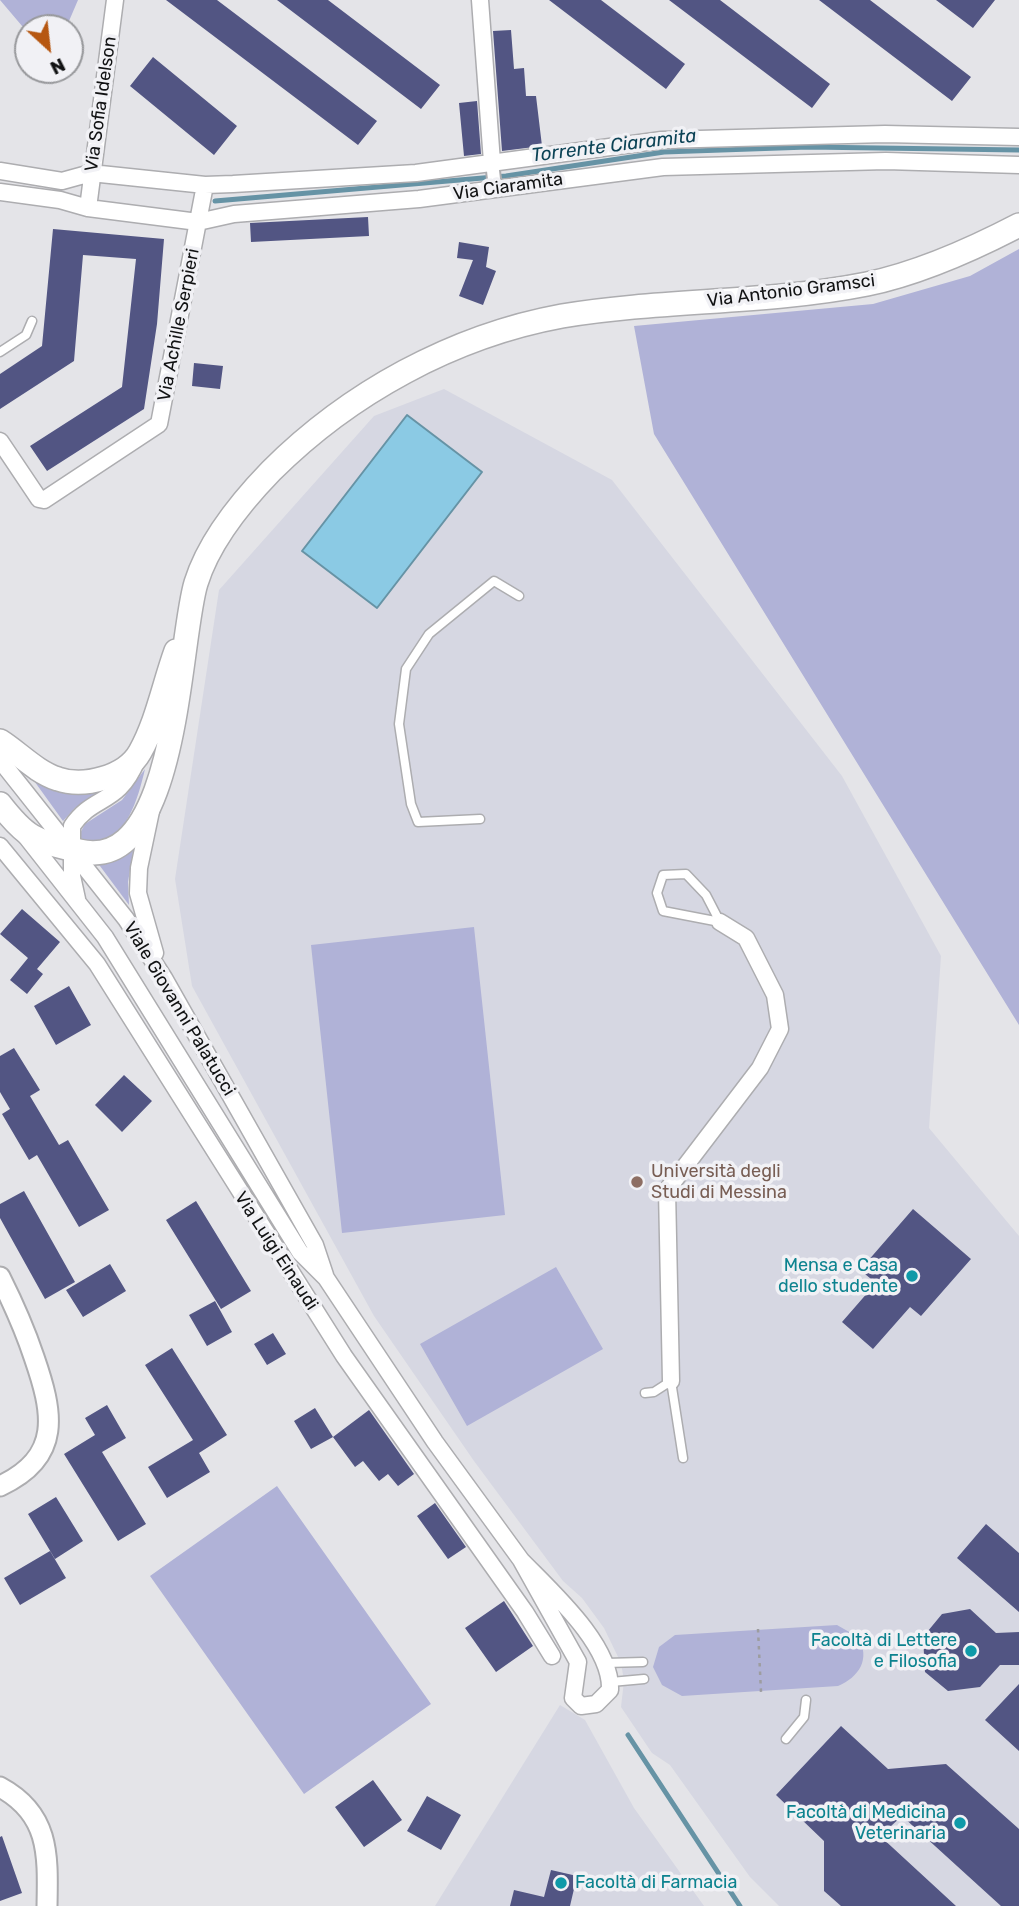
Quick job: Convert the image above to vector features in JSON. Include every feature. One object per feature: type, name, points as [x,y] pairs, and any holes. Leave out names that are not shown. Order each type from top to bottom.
[{"type":"main road","name":"Via Antonio Gramsci","points":[[187,622],[197,580],[224,528],[271,472],[314,433],[356,401],[414,367],[489,336],[558,317],[594,311],[822,291],[869,283],[938,262],[1019,225]]},
{"type":"main road","points":[[0,741],[44,773],[74,782],[107,776],[139,754],[187,622]]},
{"type":"main road","points":[[24,834],[71,849],[96,853],[115,846],[131,834],[152,804],[178,705],[187,622]]},
{"type":"main road","name":"Viale Giovanni Palatucci","points":[[0,804],[24,834]]},
{"type":"street","name":"Via Sofia Idelson","points":[[88,208],[115,0]]},
{"type":"street","points":[[480,0],[495,188]]},
{"type":"street","name":"Via Ciaramita","points":[[0,171],[62,180],[92,173],[205,185],[390,175],[662,140],[885,134],[1019,137]]},
{"type":"street","points":[[551,154],[556,180]]},
{"type":"street","name":"Via Ciaramita","points":[[0,192],[60,200],[88,208],[198,222],[234,214],[419,198],[663,167],[744,162],[886,161],[1019,165]]},
{"type":"street","points":[[198,222],[205,185]]},
{"type":"street","name":"Via Achille Serpieri","points":[[0,441],[39,499],[44,500],[159,424],[198,222]]},
{"type":"street","points":[[78,902],[69,835],[78,817],[116,794],[128,781],[139,754]]},
{"type":"street","name":"Viale Giovanni Palatucci","points":[[0,760],[126,919],[164,978],[315,1245],[326,1278]]},
{"type":"street","points":[[152,804],[139,868],[138,893],[139,906],[164,978]]},
{"type":"street","name":"Viale Giovanni Palatucci","points":[[24,834],[105,937],[300,1252],[326,1278],[435,1442],[522,1560]]},
{"type":"street","name":"Via Luigi Einaudi","points":[[0,846],[97,964],[337,1346],[525,1612],[552,1656]]},
{"type":"street","points":[[671,1381],[667,1190],[760,1068],[780,1029],[775,995],[746,938],[720,922]]},
{"type":"street","points":[[0,1277],[41,1377],[49,1403],[50,1423],[47,1439],[32,1464],[0,1486]]},
{"type":"street","points":[[522,1560],[571,1613],[606,1663],[611,1682],[610,1690],[596,1704],[581,1706],[573,1698],[578,1662],[522,1560]]},
{"type":"street","points":[[0,1787],[26,1805],[41,1828],[45,1843],[47,1906]]},
{"type":"lane","points":[[0,352],[26,335],[32,321]]},
{"type":"lane","points":[[480,819],[418,822],[411,804],[400,724],[406,669],[429,634],[494,581],[519,596]]},
{"type":"lane","points":[[686,874],[706,895],[720,922],[663,911],[657,893],[663,875],[686,874]]},
{"type":"lane","points":[[645,1393],[654,1392],[671,1381],[683,1458]]},
{"type":"lane","points":[[606,1663],[643,1662]]},
{"type":"lane","points":[[611,1682],[644,1679]]},
{"type":"lane","points":[[786,1739],[804,1717],[806,1700]]},
{"type":"path","points":[[758,1629],[761,1692]]},
{"type":"shaded area","points":[[0,0],[78,0],[72,14],[14,14],[14,16]]},
{"type":"shaded area","points":[[1019,249],[1019,1025],[654,434],[634,326],[873,304],[970,276]]},
{"type":"shaded area","name":"Università degli Studi di Messina","points":[[444,389],[612,480],[842,776],[941,956],[929,1128],[1019,1236],[1019,1906],[779,1906],[750,1877],[670,1765],[652,1753],[621,1707],[624,1681],[621,1663],[604,1628],[582,1598],[563,1581],[474,1461],[374,1316],[192,986],[175,879],[219,590],[374,416]]},
{"type":"shaded area","points":[[407,415],[482,472],[377,608],[302,551]]},
{"type":"shaded area","points":[[145,769],[132,811],[116,833],[105,840],[93,842],[77,839],[85,824],[122,800]]},
{"type":"shaded area","points":[[32,778],[102,790],[75,808],[63,821]]},
{"type":"shaded area","points":[[134,846],[128,882],[129,905],[97,862],[120,855]]},
{"type":"shaded area","points":[[474,927],[505,1215],[342,1233],[311,945]]},
{"type":"shaded area","points":[[556,1267],[603,1349],[467,1426],[420,1344]]},
{"type":"shaded area","points":[[277,1486],[431,1704],[304,1794],[150,1576]]},
{"type":"shaded area","points":[[837,1625],[858,1637],[863,1653],[863,1660],[857,1672],[838,1686],[682,1696],[662,1685],[653,1667],[659,1647],[675,1635]]},
{"type":"shaded area","points":[[560,1705],[585,1720],[634,1808],[704,1906],[435,1906]]},
{"type":"building","points":[[166,0],[217,0],[377,121],[358,145]]},
{"type":"building","points":[[277,0],[328,0],[440,85],[421,109]]},
{"type":"building","points":[[549,0],[601,0],[685,64],[666,89]]},
{"type":"building","points":[[669,0],[720,0],[830,84],[812,108]]},
{"type":"building","points":[[819,0],[870,0],[971,77],[952,101]]},
{"type":"building","points":[[936,0],[995,0],[973,28]]},
{"type":"building","points":[[511,30],[514,69],[524,68],[526,96],[536,96],[542,146],[502,151],[493,31]]},
{"type":"building","points":[[153,57],[237,126],[214,155],[130,86]]},
{"type":"building","points":[[477,101],[481,154],[464,156],[459,103]]},
{"type":"building","points":[[368,217],[369,236],[251,242],[250,223]]},
{"type":"building","points":[[53,229],[164,239],[157,324],[144,409],[47,471],[30,446],[122,387],[136,259],[83,255],[74,361],[0,409],[0,374],[42,346]]},
{"type":"building","points":[[459,242],[489,247],[486,267],[496,271],[483,305],[459,296],[473,260],[457,258]]},
{"type":"building","points":[[194,363],[223,366],[220,389],[192,386]]},
{"type":"building","points":[[22,909],[60,942],[37,969],[43,974],[27,994],[10,980],[28,958],[0,934]]},
{"type":"building","points":[[69,986],[91,1025],[56,1045],[34,1006]]},
{"type":"building","points":[[14,1048],[40,1090],[30,1096],[59,1145],[68,1140],[109,1210],[79,1227],[37,1155],[29,1160],[2,1114],[10,1109],[0,1092],[0,1056]]},
{"type":"building","points":[[124,1075],[152,1101],[122,1132],[95,1105]]},
{"type":"building","points":[[24,1191],[75,1282],[45,1299],[0,1218],[0,1204]]},
{"type":"building","points":[[196,1201],[251,1291],[221,1309],[166,1220]]},
{"type":"building","name":"Mensa e Casa dello studente","points":[[913,1209],[971,1259],[921,1316],[910,1307],[873,1349],[842,1322],[876,1283],[860,1270]]},
{"type":"building","points":[[110,1264],[126,1291],[83,1317],[66,1290]]},
{"type":"building","points":[[215,1301],[232,1332],[207,1346],[189,1315]]},
{"type":"building","points":[[273,1333],[286,1354],[267,1365],[254,1344]]},
{"type":"building","points":[[172,1348],[227,1435],[199,1453],[210,1472],[167,1498],[148,1467],[193,1440],[145,1365]]},
{"type":"building","points":[[107,1405],[126,1438],[102,1452],[146,1524],[118,1541],[64,1454],[95,1435],[85,1418]]},
{"type":"building","points":[[315,1408],[333,1437],[311,1449],[294,1421]]},
{"type":"building","points":[[369,1410],[414,1474],[398,1486],[388,1474],[379,1481],[363,1461],[355,1467],[333,1437]]},
{"type":"building","points":[[56,1497],[83,1541],[55,1559],[28,1514]]},
{"type":"building","points":[[435,1503],[466,1547],[448,1559],[417,1516]]},
{"type":"building","points":[[986,1524],[1019,1553],[1019,1612],[957,1558]]},
{"type":"building","points":[[50,1551],[66,1578],[20,1605],[4,1578]]},
{"type":"building","points":[[504,1601],[533,1646],[496,1672],[465,1628]]},
{"type":"building","name":"Facoltà di Lettere e Filosofia","points":[[970,1609],[996,1633],[1019,1632],[1019,1665],[1000,1665],[980,1687],[948,1691],[925,1672],[923,1637],[942,1614]]},
{"type":"building","points":[[1019,1684],[1019,1751],[985,1720]]},
{"type":"building","name":"Facoltà di Medicina Veterinaria","points":[[841,1726],[888,1769],[946,1764],[1019,1829],[1019,1906],[1001,1906],[902,1816],[880,1836],[956,1906],[841,1906],[824,1891],[824,1841],[776,1795]]},
{"type":"building","points":[[373,1780],[402,1820],[364,1847],[335,1807]]},
{"type":"building","points":[[427,1796],[461,1815],[441,1850],[407,1831]]},
{"type":"building","points":[[2,1836],[22,1893],[0,1901],[0,1837]]},
{"type":"building","name":"Facoltà di Farmacia","points":[[551,1870],[577,1876],[570,1906],[510,1906],[514,1890],[544,1897]]},
{"type":"waterway","name":"Torrente Ciaramita","points":[[215,201],[506,176],[664,152],[808,147],[1019,150]]},
{"type":"waterway","points":[[628,1735],[740,1906]]},
{"type":"place","name":"Università degli Studi di Messina","points":[[637,1182]]},
{"type":"place","name":"Mensa e Casa dello studente","points":[[912,1276]]},
{"type":"place","name":"Facoltà di Lettere e Filosofia","points":[[971,1651]]},
{"type":"place","name":"Facoltà di Medicina Veterinaria","points":[[960,1823]]},
{"type":"place","name":"Facoltà di Farmacia","points":[[561,1883]]}]
